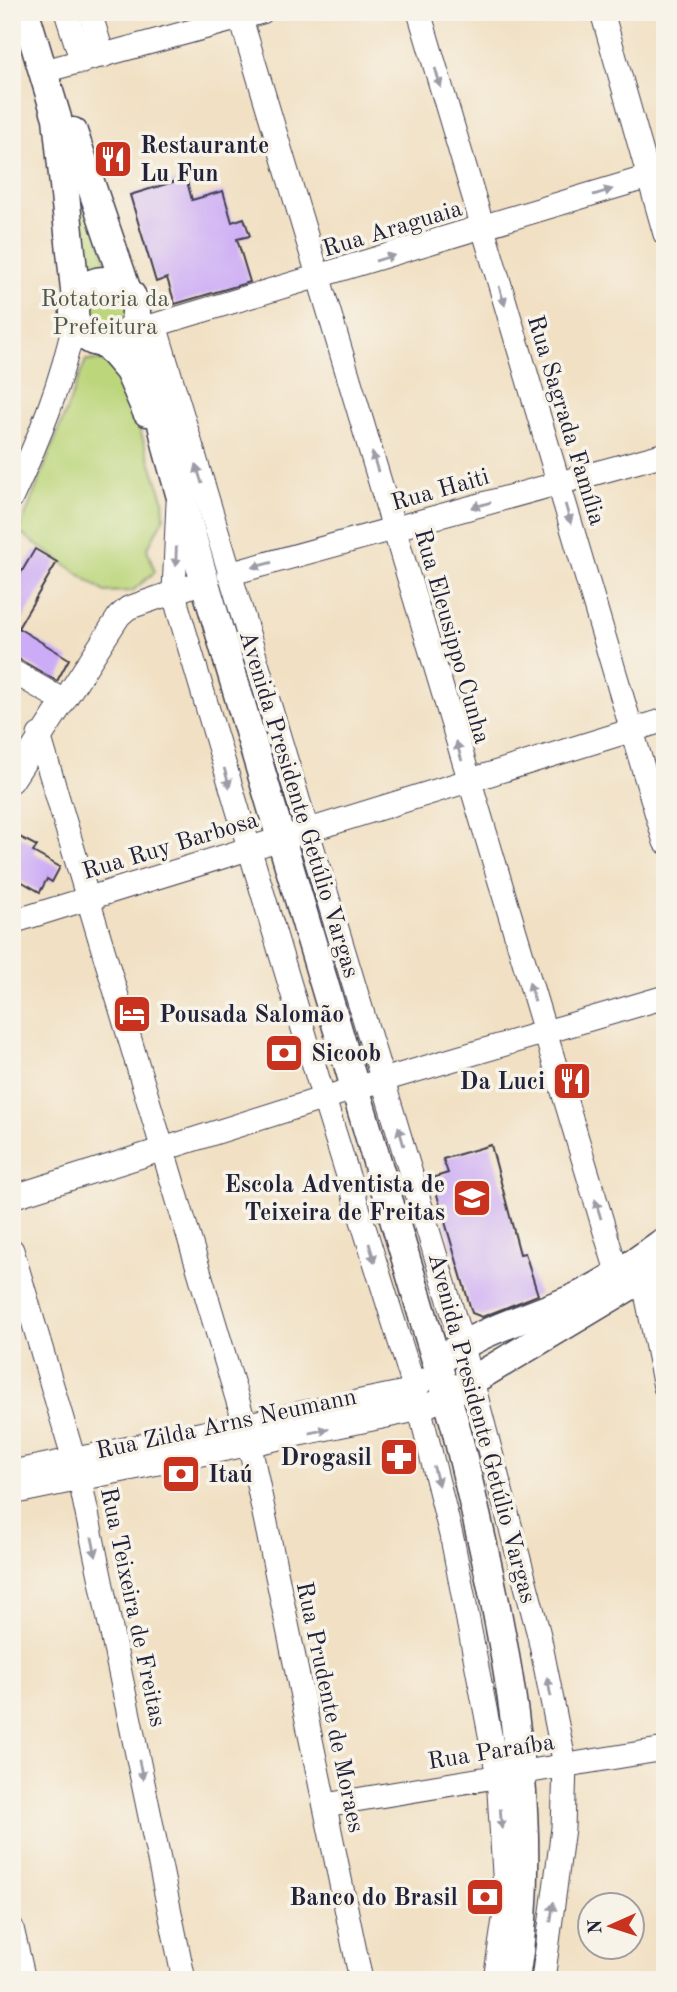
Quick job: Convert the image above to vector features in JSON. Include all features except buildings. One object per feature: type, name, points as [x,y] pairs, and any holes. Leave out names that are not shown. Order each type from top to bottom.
[{"type":"main road","points":[[25,12],[57,118],[76,309],[86,337],[105,344],[114,342],[139,328],[137,312],[133,298],[126,288],[34,12]]},
{"type":"main road","points":[[76,309],[93,283],[104,280],[126,288]]},
{"type":"main road","name":"Avenida Presidente Getúlio Vargas","points":[[139,328],[179,489],[217,578],[280,839],[448,1395],[482,1543],[515,1717],[510,1774],[525,1904],[515,1980]]},
{"type":"main road","name":"Avenida Presidente Getúlio Vargas","points":[[105,344],[129,371],[168,451]]},
{"type":"main road","points":[[448,1395],[642,1274],[665,1241]]},
{"type":"main road","points":[[438,1362],[462,1343],[578,1296],[642,1274]]},
{"type":"street","points":[[66,12],[92,59]]},
{"type":"street","points":[[90,12],[92,59]]},
{"type":"street","name":"Rua Sagrada Família","points":[[419,12],[665,842]]},
{"type":"street","points":[[602,12],[657,175],[665,234]]},
{"type":"street","points":[[52,69],[247,14]]},
{"type":"street","name":"Rua Eleusippo Cunha","points":[[247,14],[320,278],[467,779],[545,1033],[642,1274],[665,1387]]},
{"type":"street","name":"Rua Araguaia","points":[[139,328],[320,278],[657,175]]},
{"type":"street","points":[[12,497],[37,444],[65,369],[76,309]]},
{"type":"street","name":"Avenida Presidente Getúlio Vargas","points":[[139,328],[216,530],[217,578],[307,830],[385,1080],[473,1381],[539,1635],[565,1765],[563,1828],[543,1980]]},
{"type":"street","name":"Rua Haiti","points":[[12,780],[58,706],[119,616],[128,608],[217,578],[665,454]]},
{"type":"street","points":[[179,489],[216,530]]},
{"type":"street","name":"Avenida Presidente Getúlio Vargas","points":[[179,489],[174,592],[248,848],[418,1400],[510,1774],[506,1906],[495,1980]]},
{"type":"street","points":[[12,671],[58,706]]},
{"type":"street","points":[[12,688],[58,706]]},
{"type":"street","name":"Rua Ruy Barbosa","points":[[12,922],[467,779],[665,720]]},
{"type":"street","name":"Rua Prudente de Moraes","points":[[39,735],[247,1435],[361,1980]]},
{"type":"street","points":[[12,1197],[356,1088],[665,998]]},
{"type":"street","name":"Rua Teixeira de Freitas","points":[[12,1250],[78,1470],[184,1980]]},
{"type":"street","points":[[418,1400],[438,1362]]},
{"type":"street","name":"Rua Zilda Arns Neumann","points":[[12,1493],[78,1470],[448,1395]]},
{"type":"street","name":"Rua Zilda Arns Neumann","points":[[12,1472],[78,1470]]},
{"type":"street","name":"Rua Paraíba","points":[[325,1805],[665,1749]]},
{"type":"street","points":[[12,1928],[24,1980]]},
{"type":"green space","points":[[73,182],[93,211],[110,275],[90,278],[79,286]]},
{"type":"green space","name":"Rotatoria da Prefeitura","points":[[96,284],[110,284],[130,299],[130,321],[126,329],[112,338],[93,336],[83,330],[80,300]]},
{"type":"green space","points":[[86,360],[104,361],[122,377],[163,499],[164,517],[147,549],[155,572],[132,591],[105,592],[19,532]]},
{"type":"place","name":"Restaurante Lu Fun","points":[[113,159]]},
{"type":"place","name":"Pousada Salomão","points":[[132,1014]]},
{"type":"place","name":"Sicoob","points":[[284,1053]]},
{"type":"place","name":"Da Luci","points":[[572,1081]]},
{"type":"place","name":"Escola Adventista de Teixeira de Freitas","points":[[472,1198]]},
{"type":"place","name":"Drogasil","points":[[399,1457]]},
{"type":"place","name":"Itaú","points":[[181,1474]]},
{"type":"place","name":"Banco do Brasil","points":[[485,1897]]}]
